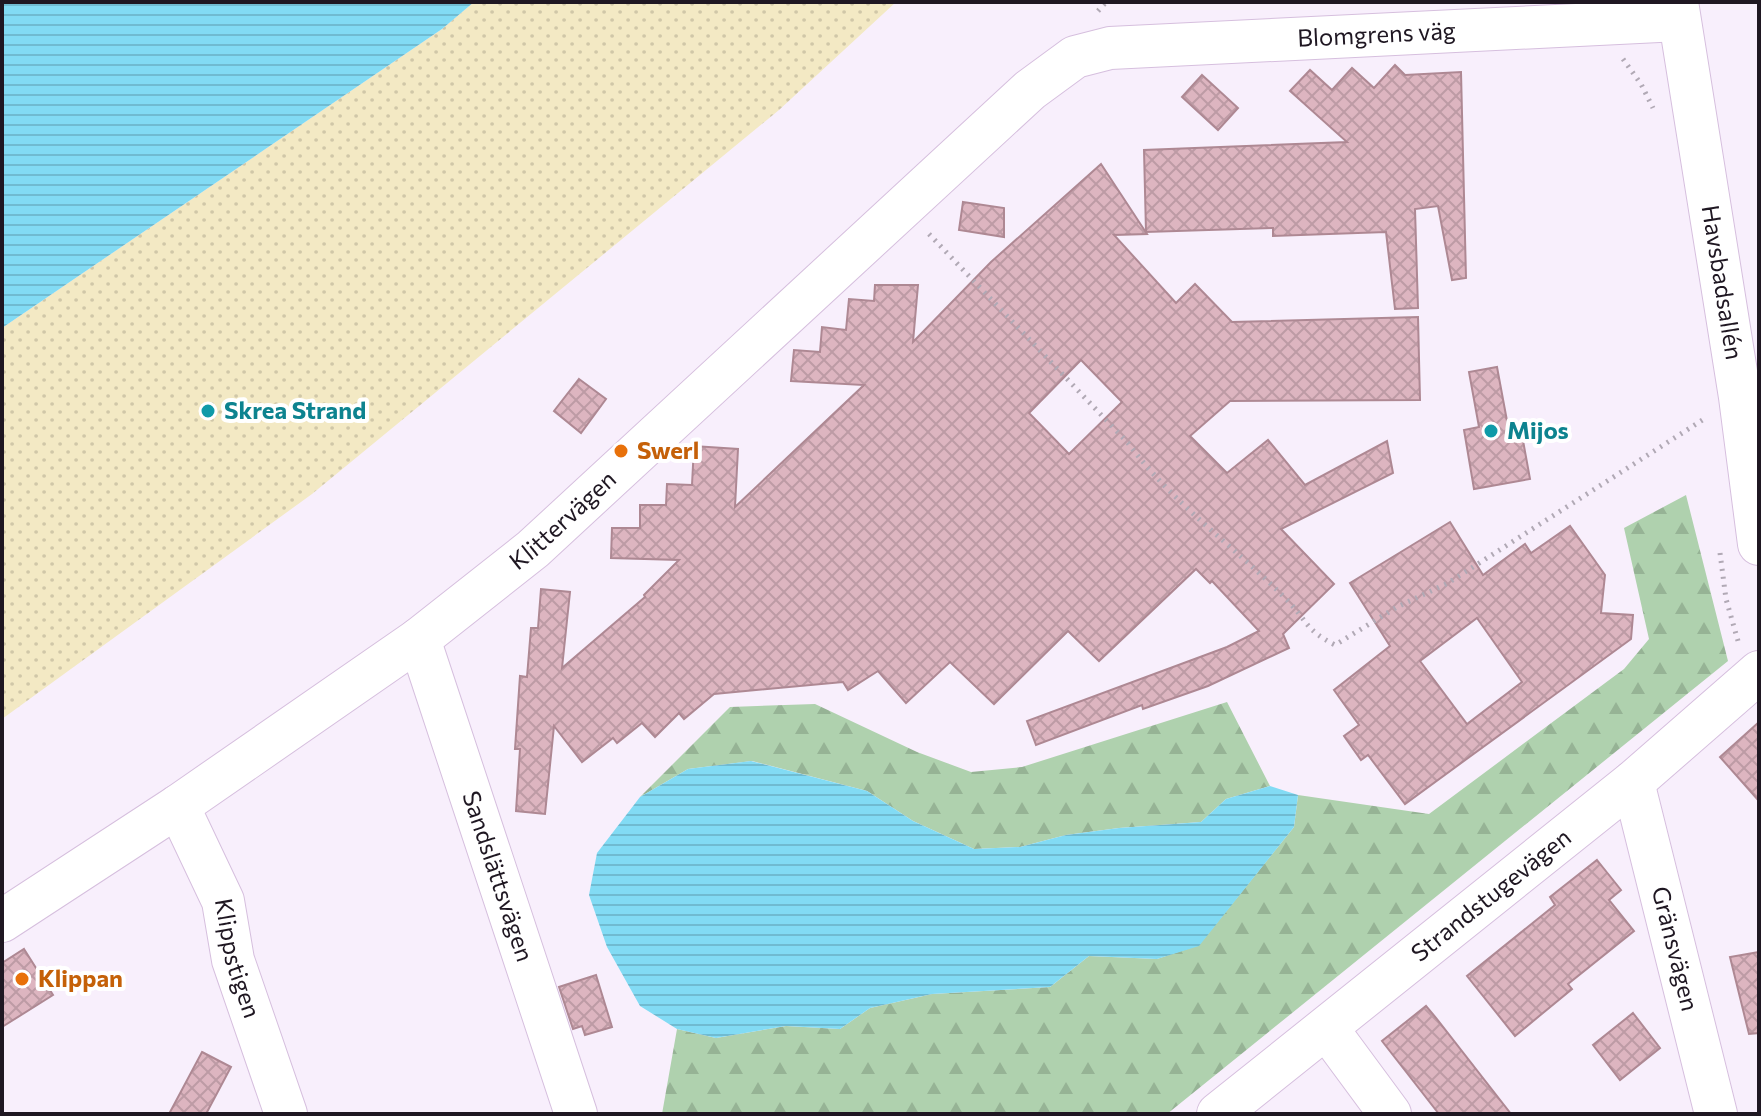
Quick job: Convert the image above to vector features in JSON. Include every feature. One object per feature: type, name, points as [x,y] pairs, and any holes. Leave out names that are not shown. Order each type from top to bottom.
[{"type":"street","name":"Blomgrens väg","points":[[1075,57],[1110,48],[1617,24],[1678,11]]},
{"type":"street","name":"Havsbadsallén","points":[[1678,11],[1740,397],[1759,544]]},
{"type":"street","name":"Klittervägen","points":[[2,921],[178,806],[419,639],[533,549],[608,484],[1030,90],[1075,57]]},
{"type":"street","name":"Sandslättsvägen","points":[[419,639],[576,1114]]},
{"type":"street","name":"Strandstugevägen","points":[[1218,1114],[1328,1030],[1633,782],[1756,675]]},
{"type":"street","name":"Gränsvägen","points":[[1633,782],[1716,1114]]},
{"type":"street","name":"Klippstigen","points":[[178,806],[223,901],[233,960],[286,1114]]},
{"type":"street","points":[[1328,1030],[1390,1114]]},
{"type":"path","points":[[1617,24],[1619,53],[1653,106],[1656,122]]},
{"type":"path","points":[[903,207],[1128,443],[1154,478],[1288,601],[1312,633],[1335,645],[1397,607],[1448,583],[1740,397]]},
{"type":"path","points":[[1700,405],[1704,434]]},
{"type":"path","points":[[1718,537],[1726,599],[1756,675]]},
{"type":"green space","points":[[1686,495],[1728,661],[1167,1114],[662,1114],[677,1029],[716,1038],[786,1026],[840,1029],[870,1008],[932,994],[1050,987],[1089,956],[1157,959],[1199,945],[1294,827],[1298,795],[1429,814],[1624,669],[1649,639],[1624,528]]},
{"type":"green space","points":[[1227,702],[1270,786],[1226,799],[1201,822],[1119,828],[1066,835],[1020,847],[974,849],[913,821],[867,791],[752,761],[688,769],[640,797],[730,707],[815,704],[917,752],[971,772],[1022,767]]},
{"type":"sand","name":"Skrea Strand","points":[[474,2],[896,2],[779,110],[312,494],[2,719],[2,328],[442,29]]},
{"type":"water","points":[[2,2],[474,2],[442,29],[2,328]]},
{"type":"water","points":[[751,761],[867,791],[913,821],[974,849],[1020,847],[1066,835],[1119,828],[1201,822],[1226,799],[1270,786],[1298,795],[1294,827],[1199,946],[1157,959],[1089,956],[1050,987],[932,994],[870,1008],[840,1029],[786,1026],[716,1038],[677,1029],[640,1006],[607,947],[589,895],[597,853],[640,797],[688,769]]},
{"type":"building","points":[[1395,65],[1405,75],[1461,72],[1466,278],[1452,280],[1438,206],[1415,209],[1418,308],[1395,309],[1386,232],[1273,236],[1273,228],[1146,232],[1144,150],[1347,142],[1290,91],[1310,70],[1332,90],[1352,68],[1374,88]]},
{"type":"building","points":[[1202,75],[1238,108],[1218,130],[1182,97]]},
{"type":"building","points":[[1101,164],[1147,234],[1114,235],[1176,303],[1195,284],[1232,322],[1418,317],[1420,400],[1230,401],[1190,436],[1227,473],[1268,440],[1305,485],[1387,441],[1393,473],[1281,529],[1334,584],[1283,634],[1289,648],[1208,686],[1143,709],[1142,705],[1036,745],[1027,721],[1227,647],[1259,631],[1212,581],[1210,583],[1196,569],[1099,661],[1068,631],[994,704],[950,662],[906,703],[878,671],[848,690],[843,682],[714,694],[684,719],[679,713],[655,737],[642,723],[617,743],[613,738],[582,762],[554,726],[545,814],[516,811],[520,749],[515,749],[520,676],[527,677],[531,628],[538,628],[541,589],[570,592],[562,668],[645,597],[679,560],[611,558],[612,528],[640,528],[640,505],[666,505],[667,484],[692,485],[694,446],[738,449],[735,507],[864,385],[791,381],[794,350],[820,352],[822,327],[846,330],[849,299],[874,301],[875,285],[918,285],[913,342],[991,262]],"holes":[[[1081,360],[1122,402],[1069,454],[1029,413]]]},
{"type":"building","points":[[963,202],[1004,208],[1004,237],[959,230]]},
{"type":"building","name":"Mijos","points":[[1497,367],[1510,437],[1522,435],[1530,479],[1474,489],[1464,430],[1479,427],[1469,372]]},
{"type":"building","points":[[579,379],[606,399],[581,433],[554,411]]},
{"type":"building","points":[[1450,522],[1483,575],[1525,544],[1531,553],[1570,526],[1605,575],[1601,613],[1633,615],[1631,639],[1405,804],[1368,755],[1361,760],[1344,736],[1359,725],[1334,690],[1390,646],[1350,583]],"holes":[[[1477,618],[1522,682],[1467,724],[1420,661]]]},
{"type":"building","points":[[1759,722],[1759,801],[1720,757]]},
{"type":"building","points":[[1597,860],[1621,890],[1609,900],[1634,931],[1568,984],[1572,989],[1515,1036],[1467,976],[1555,905],[1550,897]]},
{"type":"building","name":"Klippan","points":[[24,949],[53,995],[2,1027],[2,963]]},
{"type":"building","points":[[1759,952],[1759,1033],[1749,1034],[1730,957]]},
{"type":"building","points":[[596,975],[612,1027],[585,1035],[582,1026],[573,1029],[559,987]]},
{"type":"building","points":[[1426,1006],[1511,1114],[1439,1114],[1382,1041]]},
{"type":"building","points":[[1633,1013],[1660,1048],[1620,1080],[1593,1045]]},
{"type":"building","points":[[202,1052],[231,1067],[206,1114],[169,1114]]},
{"type":"place","name":"Skrea Strand","points":[[208,411]]},
{"type":"place","name":"Mijos","points":[[1491,431]]},
{"type":"place","name":"Swerl","points":[[621,451]]},
{"type":"place","name":"Klippan","points":[[22,979]]}]
